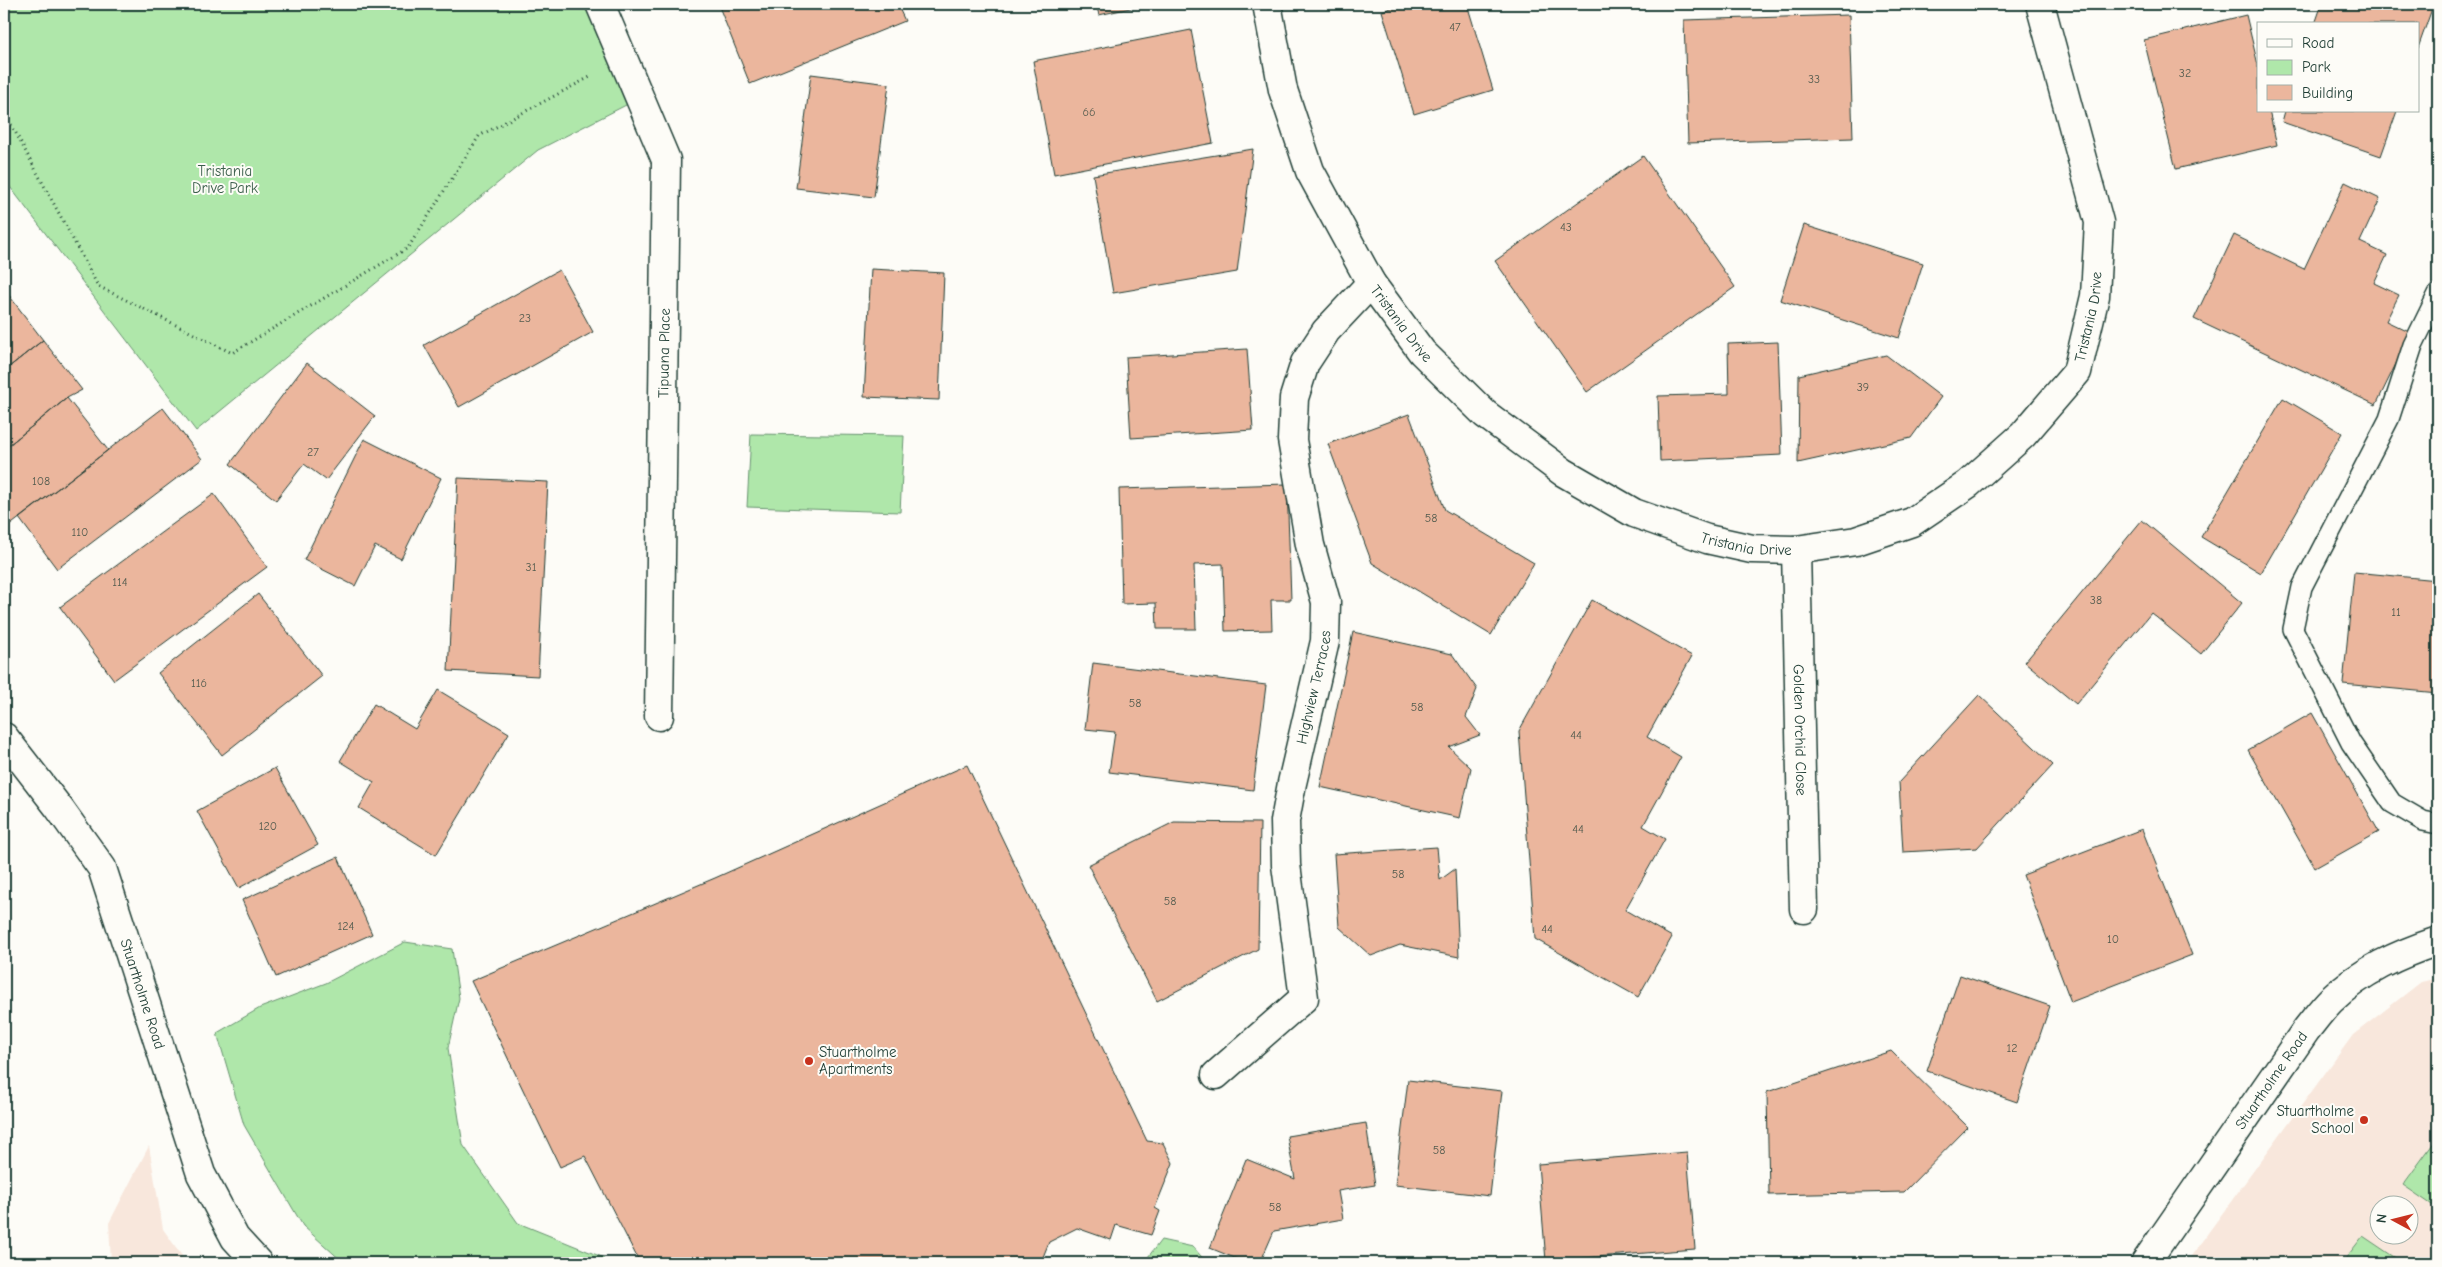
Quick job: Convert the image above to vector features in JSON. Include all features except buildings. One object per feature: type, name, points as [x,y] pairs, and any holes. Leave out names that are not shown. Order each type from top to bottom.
[{"type":"street","name":"Tipuana Place","points":[[600,4],[666,160],[659,716]]},
{"type":"street","name":"Tristania Drive","points":[[1267,4],[1283,90],[1310,171],[1371,283],[1422,352],[1478,407],[1562,472],[1634,513],[1707,539],[1752,550],[1796,550],[1856,541],[1912,522],[1968,484],[2023,435],[2077,372],[2095,296],[2099,222],[2040,4]]},
{"type":"street","name":"Highview Terraces","points":[[1216,1076],[1304,998],[1286,865],[1285,821],[1292,782],[1325,641],[1326,602],[1310,545],[1292,440],[1294,398],[1305,363],[1326,331],[1371,283]]},
{"type":"street","name":"Golden Orchid Close","points":[[1796,550],[1804,909]]},
{"type":"street","name":"Stuartholme Road","points":[[4,737],[59,808],[102,868],[201,1174],[236,1238],[258,1263]]},
{"type":"street","name":"Stuartholme Road","points":[[2144,1263],[2306,1030],[2330,1000],[2359,976],[2403,953],[2438,941]]},
{"type":"lane","points":[[2438,294],[2413,345],[2389,419],[2302,586],[2294,629],[2351,743],[2392,803],[2423,820],[2438,824]]},
{"type":"path","points":[[4,111],[98,286],[232,353],[408,248],[479,136],[624,59]]},
{"type":"shaded area","name":"Stuartholme School","points":[[2438,978],[2438,1263],[2186,1263],[2353,1035],[2421,982]]},
{"type":"shaded area","points":[[149,1146],[163,1229],[187,1263],[111,1263],[109,1223]]},
{"type":"green space","name":"Tristania Drive Park","points":[[4,4],[585,4],[628,104],[538,150],[196,431],[4,179]]},
{"type":"green space","points":[[751,434],[904,436],[900,512],[747,507]]},
{"type":"green space","points":[[405,942],[452,949],[459,998],[448,1048],[463,1145],[518,1223],[602,1257],[606,1263],[344,1263],[303,1226],[244,1125],[217,1033],[260,1008],[326,983]]},
{"type":"green space","points":[[2438,1137],[2438,1209],[2420,1197],[2420,1194],[2416,1194],[2403,1185]]},
{"type":"green space","points":[[2363,1236],[2370,1241],[2370,1244],[2375,1244],[2403,1263],[2342,1263]]},
{"type":"green space","points":[[1161,1240],[1193,1247],[1207,1263],[1114,1263],[1115,1256],[1145,1261]]},
{"type":"place","name":"Stuartholme Apartments","points":[[809,1061]]},
{"type":"place","name":"Stuartholme School","points":[[2364,1120]]}]
